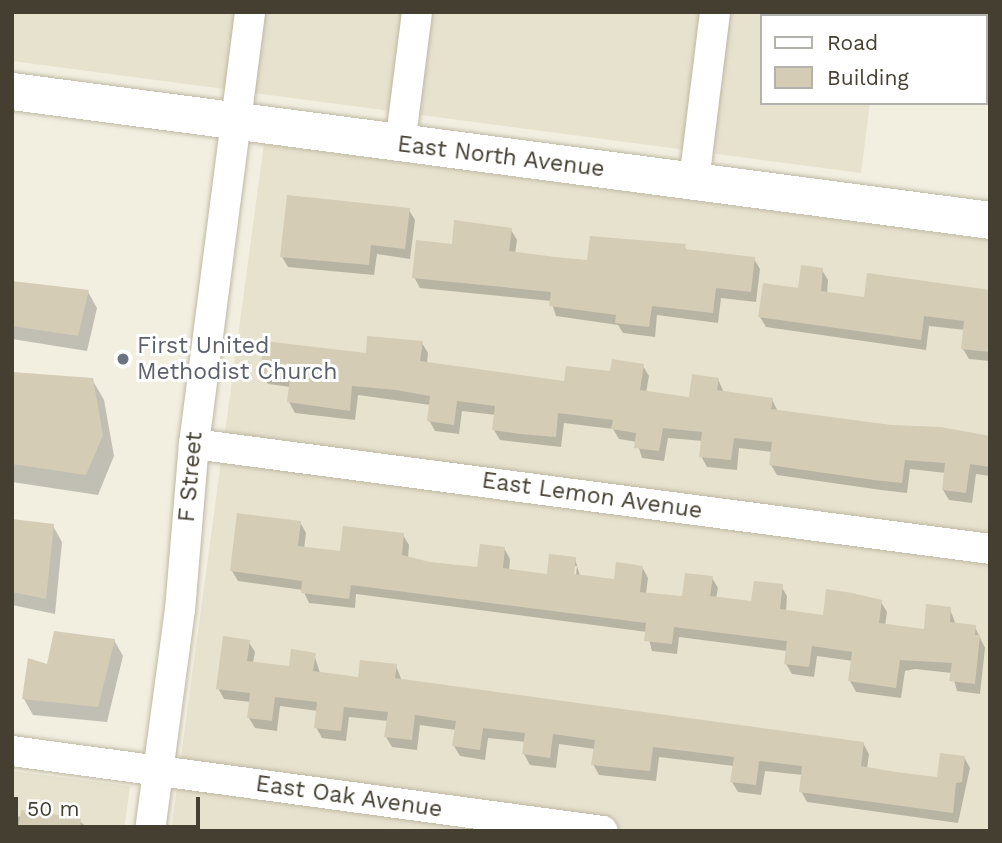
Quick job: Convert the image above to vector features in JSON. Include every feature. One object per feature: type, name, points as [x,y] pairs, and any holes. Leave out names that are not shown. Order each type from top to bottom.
[{"type":"street","name":"F Street","points":[[150,831],[180,610],[194,444],[233,123],[250,12]]},
{"type":"street","points":[[400,145],[417,12]]},
{"type":"street","points":[[694,181],[715,12]]},
{"type":"street","name":"East North Avenue","points":[[12,91],[233,123],[990,220]]},
{"type":"street","name":"East Lemon Avenue","points":[[194,444],[990,549]]},
{"type":"street","name":"East Oak Avenue","points":[[12,751],[603,831]]},
{"type":"shaded area","points":[[12,12],[882,12],[760,14],[760,105],[870,105],[861,173],[12,61]]},
{"type":"shaded area","points":[[264,144],[990,240],[990,831],[171,831]]},
{"type":"shaded area","points":[[12,771],[130,786],[124,831],[12,831]]},
{"type":"building","points":[[287,195],[410,208],[405,249],[371,245],[369,265],[280,257]]},
{"type":"building","points":[[454,220],[512,228],[509,251],[555,257],[587,260],[590,236],[686,244],[685,249],[755,257],[751,292],[716,288],[713,313],[652,306],[649,327],[615,323],[616,315],[549,306],[551,292],[412,278],[416,240],[452,244]]},
{"type":"building","points":[[801,265],[823,268],[821,291],[864,297],[867,273],[990,290],[990,352],[961,349],[964,321],[924,316],[921,340],[758,317],[763,283],[798,288]]},
{"type":"building","points":[[12,281],[89,290],[78,336],[12,326]]},
{"type":"building","points":[[367,336],[423,341],[420,361],[564,381],[566,366],[610,371],[612,359],[644,364],[640,390],[689,397],[692,374],[719,378],[717,390],[773,398],[771,409],[891,425],[941,427],[990,436],[990,467],[970,464],[966,493],[942,490],[945,463],[905,460],[902,483],[874,480],[769,465],[772,442],[734,438],[731,460],[699,457],[702,432],[663,428],[659,451],[634,448],[636,433],[611,429],[613,420],[558,413],[556,437],[520,434],[492,430],[495,406],[457,401],[454,425],[427,421],[430,396],[396,390],[352,386],[350,411],[287,402],[290,377],[260,374],[264,341],[366,353]]},
{"type":"building","points":[[12,372],[93,378],[103,435],[86,475],[12,464]]},
{"type":"building","points":[[237,513],[301,521],[298,546],[340,551],[343,526],[404,533],[402,555],[430,562],[477,567],[480,544],[505,547],[503,568],[547,574],[549,554],[576,557],[574,574],[614,579],[616,562],[643,566],[640,592],[682,596],[685,573],[713,576],[710,596],[751,601],[754,581],[783,584],[780,609],[823,615],[826,589],[882,600],[879,623],[924,629],[926,604],[951,607],[950,622],[976,625],[975,635],[980,635],[975,684],[949,681],[952,663],[900,660],[896,688],[848,681],[852,652],[812,646],[809,667],[784,664],[787,641],[674,627],[672,644],[644,641],[646,623],[351,585],[349,599],[301,593],[302,581],[230,571]]},
{"type":"building","points":[[12,519],[54,524],[46,599],[12,592]]},
{"type":"building","points":[[54,631],[115,639],[98,707],[22,699],[28,658],[47,664]]},
{"type":"building","points":[[223,636],[250,640],[247,661],[289,666],[291,649],[316,653],[313,671],[358,677],[360,660],[397,664],[395,678],[864,742],[861,766],[896,772],[937,777],[940,753],[965,756],[962,782],[956,783],[953,813],[799,792],[802,766],[759,761],[756,785],[730,782],[734,757],[653,747],[650,771],[591,765],[595,740],[553,734],[550,758],[522,754],[525,733],[483,728],[480,750],[452,746],[456,721],[415,715],[412,740],[384,737],[388,712],[344,707],[341,731],[314,728],[317,702],[275,697],[272,721],[247,718],[250,693],[216,689]]},
{"type":"building","points":[[21,810],[81,818],[80,831],[18,831]]},
{"type":"place","name":"First United Methodist Church","points":[[123,359]]}]
